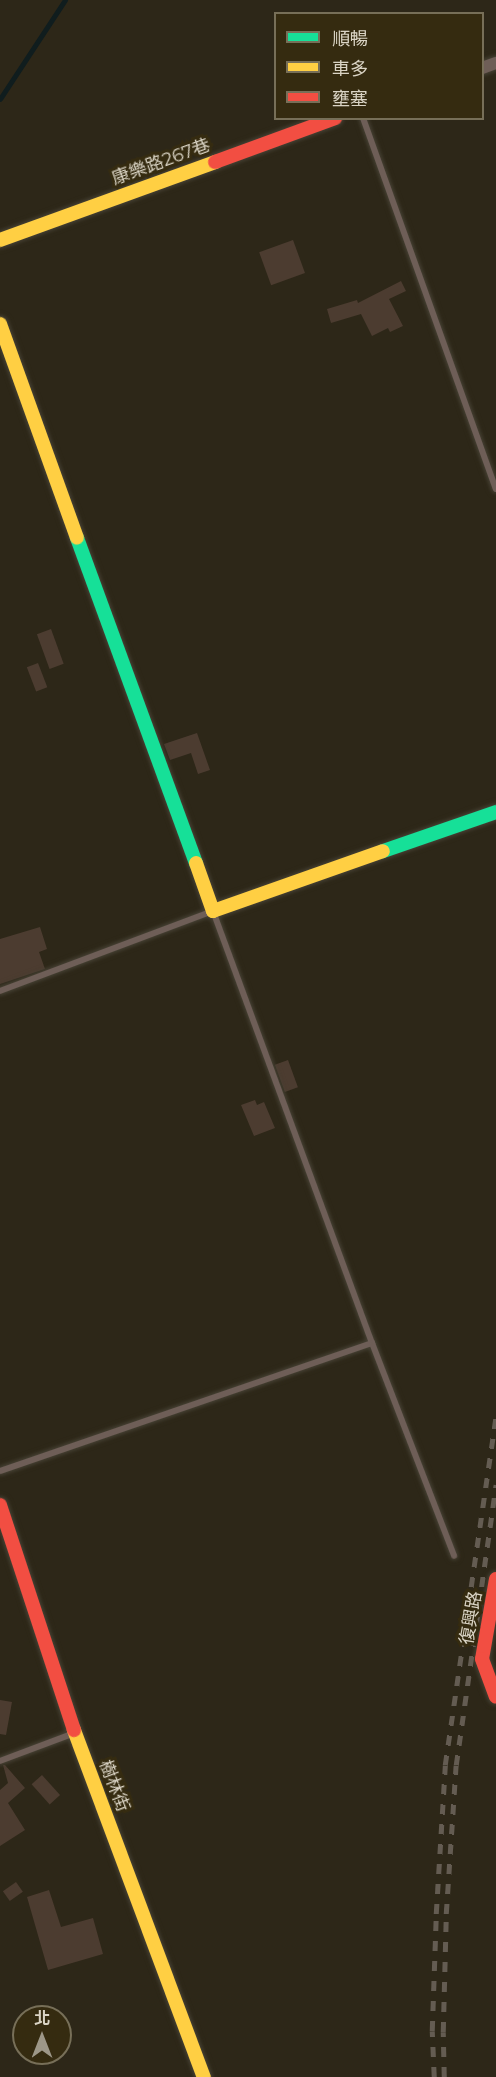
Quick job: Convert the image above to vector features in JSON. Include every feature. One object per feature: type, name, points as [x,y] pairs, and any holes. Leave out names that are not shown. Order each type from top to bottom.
[{"type":"street","name":"康樂路267巷","points":[[0,240],[330,120]]},
{"type":"street","points":[[0,324],[213,911],[496,812]]},
{"type":"street","name":"樹林街","points":[[0,1504],[75,1733],[204,2077]]},
{"type":"street","name":"復興路","points":[[496,1579],[483,1659],[496,1697]]},
{"type":"lane","points":[[364,120],[496,489]]},
{"type":"lane","points":[[0,992],[213,911],[372,1343],[454,1556]]},
{"type":"lane","points":[[0,1471],[372,1343]]},
{"type":"lane","points":[[0,1761],[75,1733]]},
{"type":"building","points":[[293,240],[305,273],[271,285],[259,252]]},
{"type":"building","points":[[401,281],[406,291],[389,299],[403,326],[390,332],[388,328],[372,336],[361,314],[331,323],[327,309],[357,300],[358,303]]},
{"type":"building","points":[[51,629],[64,664],[50,669],[37,634]]},
{"type":"building","points":[[38,663],[47,687],[36,692],[27,667]]},
{"type":"building","points":[[197,733],[210,770],[198,774],[191,753],[170,760],[164,744]]},
{"type":"building","points":[[40,927],[47,949],[39,952],[45,969],[0,984],[0,939]]},
{"type":"building","points":[[288,1060],[298,1087],[285,1092],[275,1065]]},
{"type":"building","points":[[255,1100],[257,1105],[264,1102],[275,1128],[254,1136],[241,1105]]},
{"type":"building","points":[[0,1700],[12,1702],[6,1735],[0,1734]]},
{"type":"building","points":[[3,1765],[25,1788],[8,1803],[25,1830],[0,1846],[0,1790],[8,1783]]},
{"type":"building","points":[[42,1775],[60,1795],[50,1804],[32,1784]]},
{"type":"building","points":[[16,1882],[23,1892],[10,1901],[3,1891]]},
{"type":"building","points":[[49,1890],[61,1927],[93,1918],[103,1954],[48,1970],[27,1897]]},
{"type":"waterway","points":[[0,99],[65,0]]},
{"type":"railway","points":[[434,2077],[432,2031],[436,1914],[445,1765],[496,1416]]},
{"type":"railway","points":[[444,2077],[446,1914],[456,1765],[496,1485]]},
{"type":"traffic: fast","points":[[77,538],[196,863]]},
{"type":"traffic: fast","points":[[383,851],[496,812]]},
{"type":"traffic: slow","points":[[0,240],[215,162]]},
{"type":"traffic: slow","points":[[0,324],[77,538]]},
{"type":"traffic: slow","points":[[196,863],[213,911],[383,851]]},
{"type":"traffic: slow","points":[[74,1730],[204,2077]]},
{"type":"traffic: jam","points":[[215,162],[330,120]]},
{"type":"traffic: jam","points":[[0,1505],[74,1730]]},
{"type":"traffic: jam","points":[[496,1579],[482,1659],[496,1697]]}]
